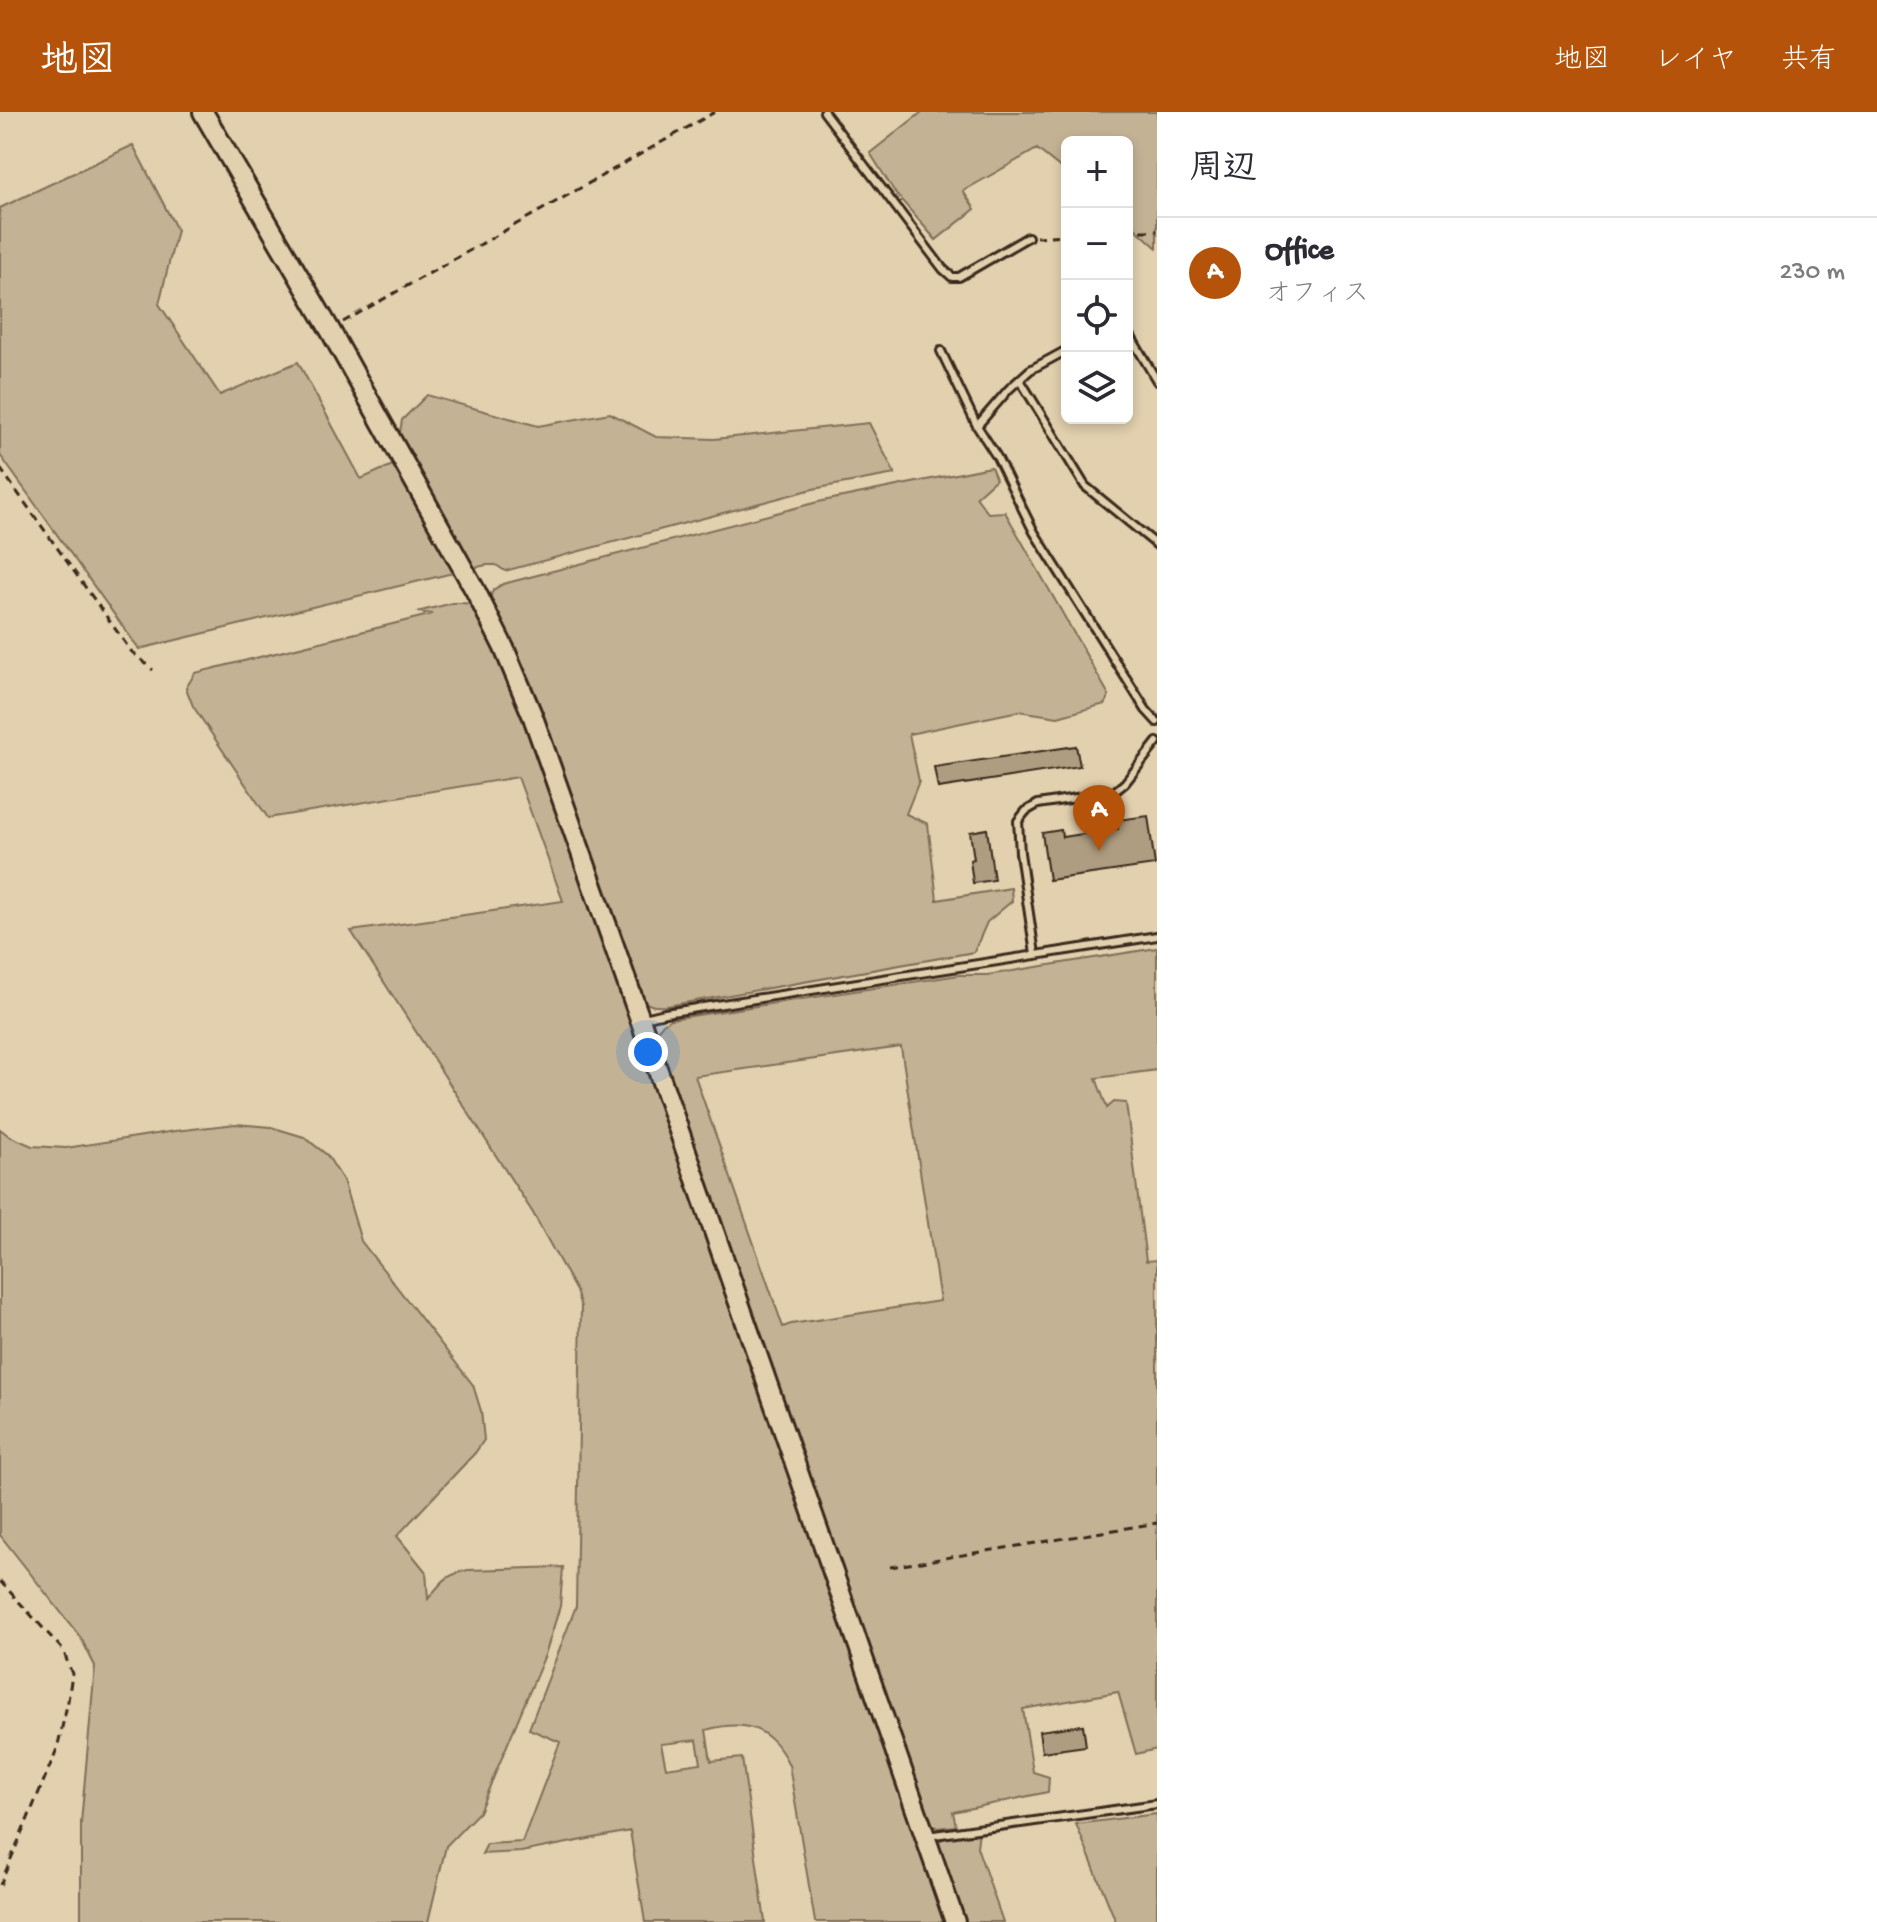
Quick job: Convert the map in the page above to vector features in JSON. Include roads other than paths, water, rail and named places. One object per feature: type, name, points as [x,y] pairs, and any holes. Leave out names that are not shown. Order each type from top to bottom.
[{"type":"street","points":[[203,112],[330,330],[475,590],[533,717],[955,1922]]},
{"type":"lane","points":[[824,112],[952,277],[959,277],[1028,237]]},
{"type":"lane","points":[[1133,340],[1157,381]]},
{"type":"lane","points":[[941,351],[1034,532],[1146,710],[1157,722]]},
{"type":"lane","points":[[977,426],[1030,370],[1063,352]]},
{"type":"lane","points":[[1020,380],[1085,486],[1157,545]]},
{"type":"lane","points":[[1035,954],[1018,821],[1026,811],[1038,804],[1114,792],[1125,783],[1157,742]]},
{"type":"lane","points":[[640,1019],[1157,936]]},
{"type":"lane","points":[[925,1836],[1157,1804]]},
{"type":"place","name":"Office","points":[[1099,851]]}]
